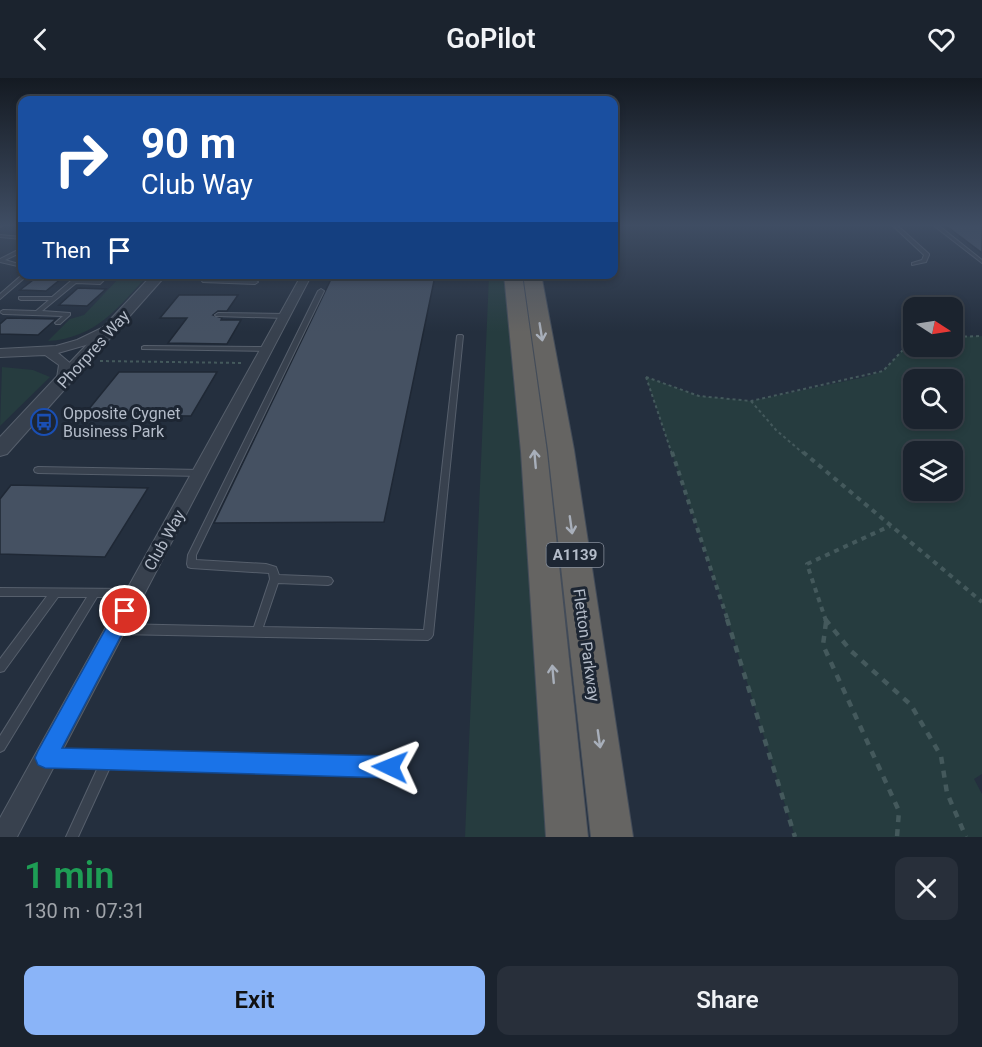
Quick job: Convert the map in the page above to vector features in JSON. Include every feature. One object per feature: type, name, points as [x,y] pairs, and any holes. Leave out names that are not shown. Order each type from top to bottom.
[{"type":"highway","name":"Fletton Parkway","points":[[514,279],[534,452],[567,837]]},
{"type":"highway","name":"Fletton Parkway","points":[[533,279],[561,450],[612,837]]},
{"type":"street","name":"Phorpres Way","points":[[0,449],[157,279]]},
{"type":"street","name":"Club Way","points":[[3,837],[304,279]]},
{"type":"street","points":[[60,384],[87,361],[137,301]]},
{"type":"street","points":[[0,353],[50,353],[78,345],[113,324]]},
{"type":"street","points":[[50,353],[65,364],[60,384]]},
{"type":"lane","points":[[914,264],[924,260]]},
{"type":"lane","points":[[0,261],[18,266]]},
{"type":"lane","points":[[0,297],[21,279]]},
{"type":"lane","points":[[37,313],[77,279]]},
{"type":"lane","points":[[75,281],[100,282],[103,279]]},
{"type":"lane","points":[[206,279],[205,281],[255,282]]},
{"type":"lane","points":[[257,631],[275,579],[273,570],[191,564],[192,555],[321,291]]},
{"type":"lane","points":[[21,298],[54,299]]},
{"type":"lane","points":[[3,312],[68,314],[58,323]]},
{"type":"lane","points":[[218,315],[285,316]]},
{"type":"lane","points":[[115,629],[428,635],[460,336]]},
{"type":"lane","points":[[144,348],[264,357]]},
{"type":"lane","points":[[38,470],[201,472]]},
{"type":"lane","points":[[275,579],[328,581]]},
{"type":"lane","points":[[0,592],[135,593]]},
{"type":"lane","points":[[0,667],[55,593]]},
{"type":"lane","points":[[0,746],[94,593]]},
{"type":"lane","points":[[45,758],[390,767]]},
{"type":"lane","points":[[72,837],[108,759]]},
{"type":"path","points":[[963,337],[982,336]]},
{"type":"path","points":[[795,837],[720,592],[646,377],[699,396],[751,401],[874,374],[883,371],[903,351]]},
{"type":"path","points":[[87,361],[264,357]]},
{"type":"path","points":[[751,401],[776,430],[982,602]]},
{"type":"path","points":[[890,526],[807,564],[826,622],[851,651],[911,705],[941,756],[947,793],[966,837]]},
{"type":"path","points":[[826,622],[823,645],[899,811],[897,837]]},
{"type":"green space","points":[[118,279],[144,279],[116,310],[93,328],[65,339],[48,341],[70,319],[84,315]]},
{"type":"green space","points":[[489,279],[507,279],[515,340],[549,837],[465,837]]},
{"type":"green space","points":[[982,336],[982,774],[974,779],[982,794],[982,837],[795,837],[719,592],[646,377],[699,396],[751,401],[865,377],[883,371],[902,351],[903,357],[963,357],[963,337]]},
{"type":"green space","points":[[2,367],[33,370],[50,377],[0,426]]},
{"type":"building","points":[[34,279],[61,279],[46,291],[20,290]]},
{"type":"building","points":[[331,279],[434,279],[384,522],[214,523]]},
{"type":"building","points":[[78,288],[106,289],[87,306],[59,305]]},
{"type":"building","points":[[179,295],[238,295],[227,311],[218,311],[213,315],[222,318],[221,320],[241,320],[227,344],[168,343],[187,318],[160,318]]},
{"type":"building","points":[[7,318],[56,319],[38,335],[0,334],[0,324]]},
{"type":"building","points":[[119,372],[217,372],[191,416],[84,415]]},
{"type":"building","points":[[11,485],[148,488],[105,557],[0,554],[0,499]]},
{"type":"place","name":"Opposite Cygnet Business Park","points":[[44,422]]},
{"type":"route","points":[[125,611],[45,758],[390,767]]}]
